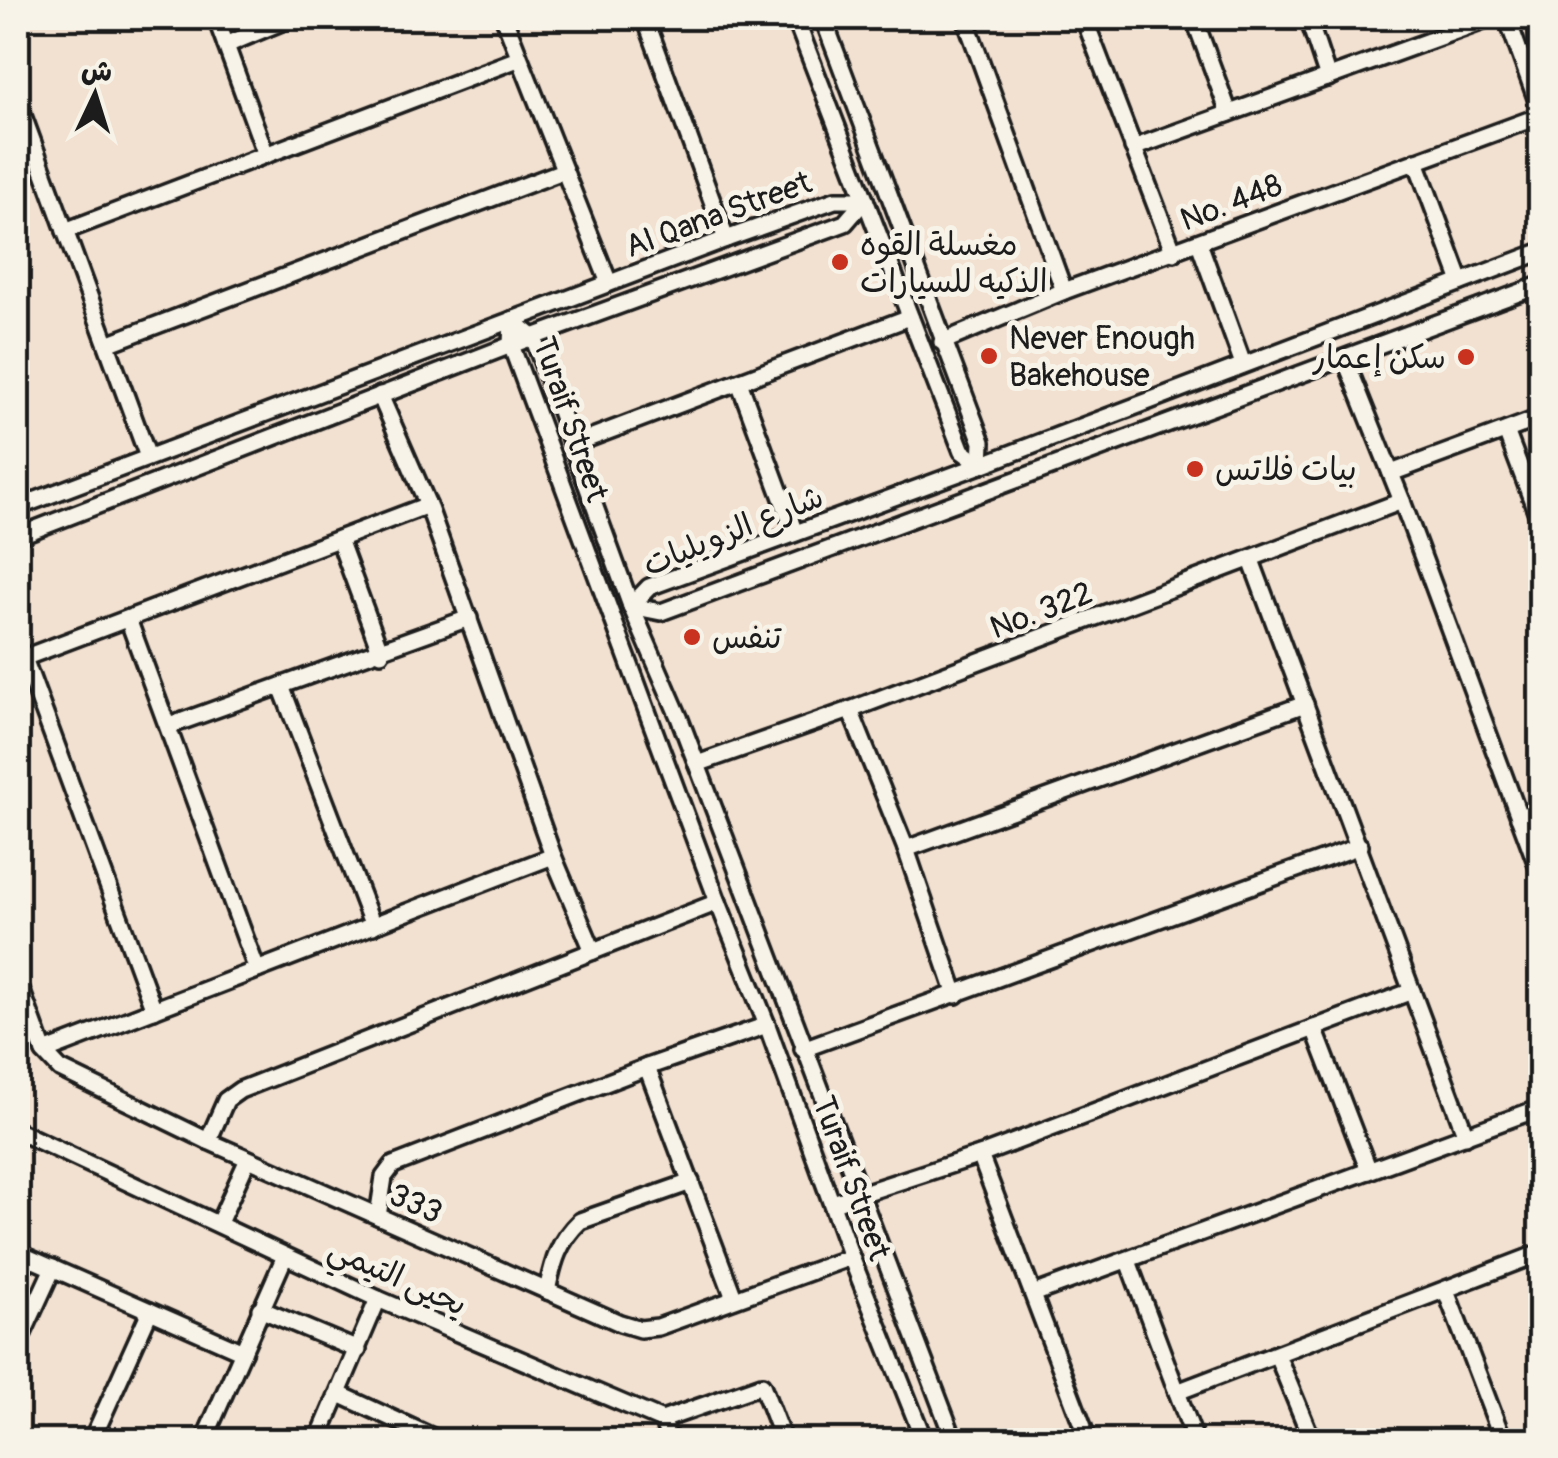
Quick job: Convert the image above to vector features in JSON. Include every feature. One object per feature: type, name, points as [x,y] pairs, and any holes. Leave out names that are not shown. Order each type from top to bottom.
[{"type":"street","points":[[216,18],[266,155]]},
{"type":"street","points":[[226,45],[292,18]]},
{"type":"street","points":[[504,18],[609,283]]},
{"type":"street","points":[[645,18],[726,239]]},
{"type":"street","points":[[794,18],[962,451],[981,465]]},
{"type":"street","points":[[823,18],[982,442],[981,465]]},
{"type":"street","points":[[965,18],[1064,292]]},
{"type":"street","points":[[1084,18],[1174,252]]},
{"type":"street","points":[[1194,18],[1228,113]]},
{"type":"street","points":[[1308,18],[1328,78]]},
{"type":"street","points":[[1133,148],[1492,18]]},
{"type":"street","points":[[1507,18],[1540,112]]},
{"type":"street","points":[[65,230],[518,60]]},
{"type":"street","points":[[18,102],[148,457]]},
{"type":"street","name":"No. 448","points":[[942,342],[1540,112]]},
{"type":"street","points":[[18,156],[35,149]]},
{"type":"street","points":[[1416,162],[1461,282]]},
{"type":"street","points":[[107,344],[563,171]]},
{"type":"street","name":"Al Qana Street","points":[[18,507],[726,239],[835,200],[865,200]]},
{"type":"street","name":"Al Qana Street","points":[[18,536],[532,337],[845,223],[865,200]]},
{"type":"street","points":[[1199,243],[1243,364]]},
{"type":"street","name":"شارع الزويليات","points":[[631,606],[649,587],[1540,252]]},
{"type":"street","name":"شارع الزويليات","points":[[631,606],[661,612],[1540,286]]},
{"type":"street","points":[[574,444],[910,318]]},
{"type":"street","name":"Turaif Street","points":[[512,320],[532,337],[631,606],[697,764],[954,1440]]},
{"type":"street","name":"Turaif Street","points":[[512,320],[512,345],[718,902],[768,1025],[851,1257],[924,1440]]},
{"type":"street","points":[[1345,359],[1540,872]]},
{"type":"street","points":[[739,382],[795,533]]},
{"type":"street","points":[[380,395],[428,505],[553,856],[593,952]]},
{"type":"street","points":[[1391,473],[1540,418]]},
{"type":"street","points":[[1506,431],[1540,521]]},
{"type":"street","name":"No. 322","points":[[697,764],[1402,502]]},
{"type":"street","points":[[154,1010],[21,659],[428,505]]},
{"type":"street","points":[[338,539],[381,651]]},
{"type":"street","points":[[1251,560],[1466,1136]]},
{"type":"street","points":[[168,726],[469,618]]},
{"type":"street","points":[[128,619],[258,970]]},
{"type":"street","points":[[281,686],[373,926]]},
{"type":"street","points":[[906,849],[1305,704]]},
{"type":"street","points":[[850,710],[906,849],[956,995]]},
{"type":"street","points":[[1519,817],[1540,810]]},
{"type":"street","points":[[803,1048],[1360,846]]},
{"type":"street","points":[[18,981],[44,1052],[553,856]]},
{"type":"street","points":[[208,1141],[226,1100],[240,1090],[718,902]]},
{"type":"street","points":[[832,1203],[980,1155],[1412,991]]},
{"type":"street","points":[[378,1216],[384,1177],[393,1165],[768,1025]]},
{"type":"street","points":[[1314,1028],[1369,1171]]},
{"type":"street","name":"333","points":[[44,1052],[60,1069],[208,1141],[620,1323],[658,1327],[851,1257]]},
{"type":"street","points":[[647,1067],[734,1298]]},
{"type":"street","points":[[1033,1294],[1540,1108]]},
{"type":"street","name":"يحيى التيمي","points":[[18,1131],[378,1299],[662,1420]]},
{"type":"street","points":[[980,1155],[1088,1440]]},
{"type":"street","points":[[219,1223],[248,1158]]},
{"type":"street","points":[[547,1290],[555,1253],[566,1234],[580,1221],[690,1182]]},
{"type":"street","points":[[1177,1392],[1540,1253]]},
{"type":"street","points":[[18,1254],[243,1352]]},
{"type":"street","points":[[204,1440],[284,1256]]},
{"type":"street","points":[[1128,1261],[1195,1440]]},
{"type":"street","points":[[18,1344],[53,1268]]},
{"type":"street","points":[[1446,1291],[1502,1440]]},
{"type":"street","points":[[318,1440],[378,1299]]},
{"type":"street","points":[[260,1309],[358,1350]]},
{"type":"street","points":[[92,1440],[150,1311]]},
{"type":"street","points":[[1277,1355],[1312,1440]]},
{"type":"street","points":[[670,1440],[662,1420],[762,1385],[784,1440]]},
{"type":"street","points":[[338,1394],[435,1440]]},
{"type":"place","name":"مغسلة القوه الذكيه للسيارات","points":[[840,262]]},
{"type":"place","name":"Never Enough Bakehouse","points":[[989,356]]},
{"type":"place","name":"سكن إعمار","points":[[1466,357]]},
{"type":"place","name":"بيات فلاتس","points":[[1195,469]]},
{"type":"place","name":"تنفس","points":[[692,637]]}]
